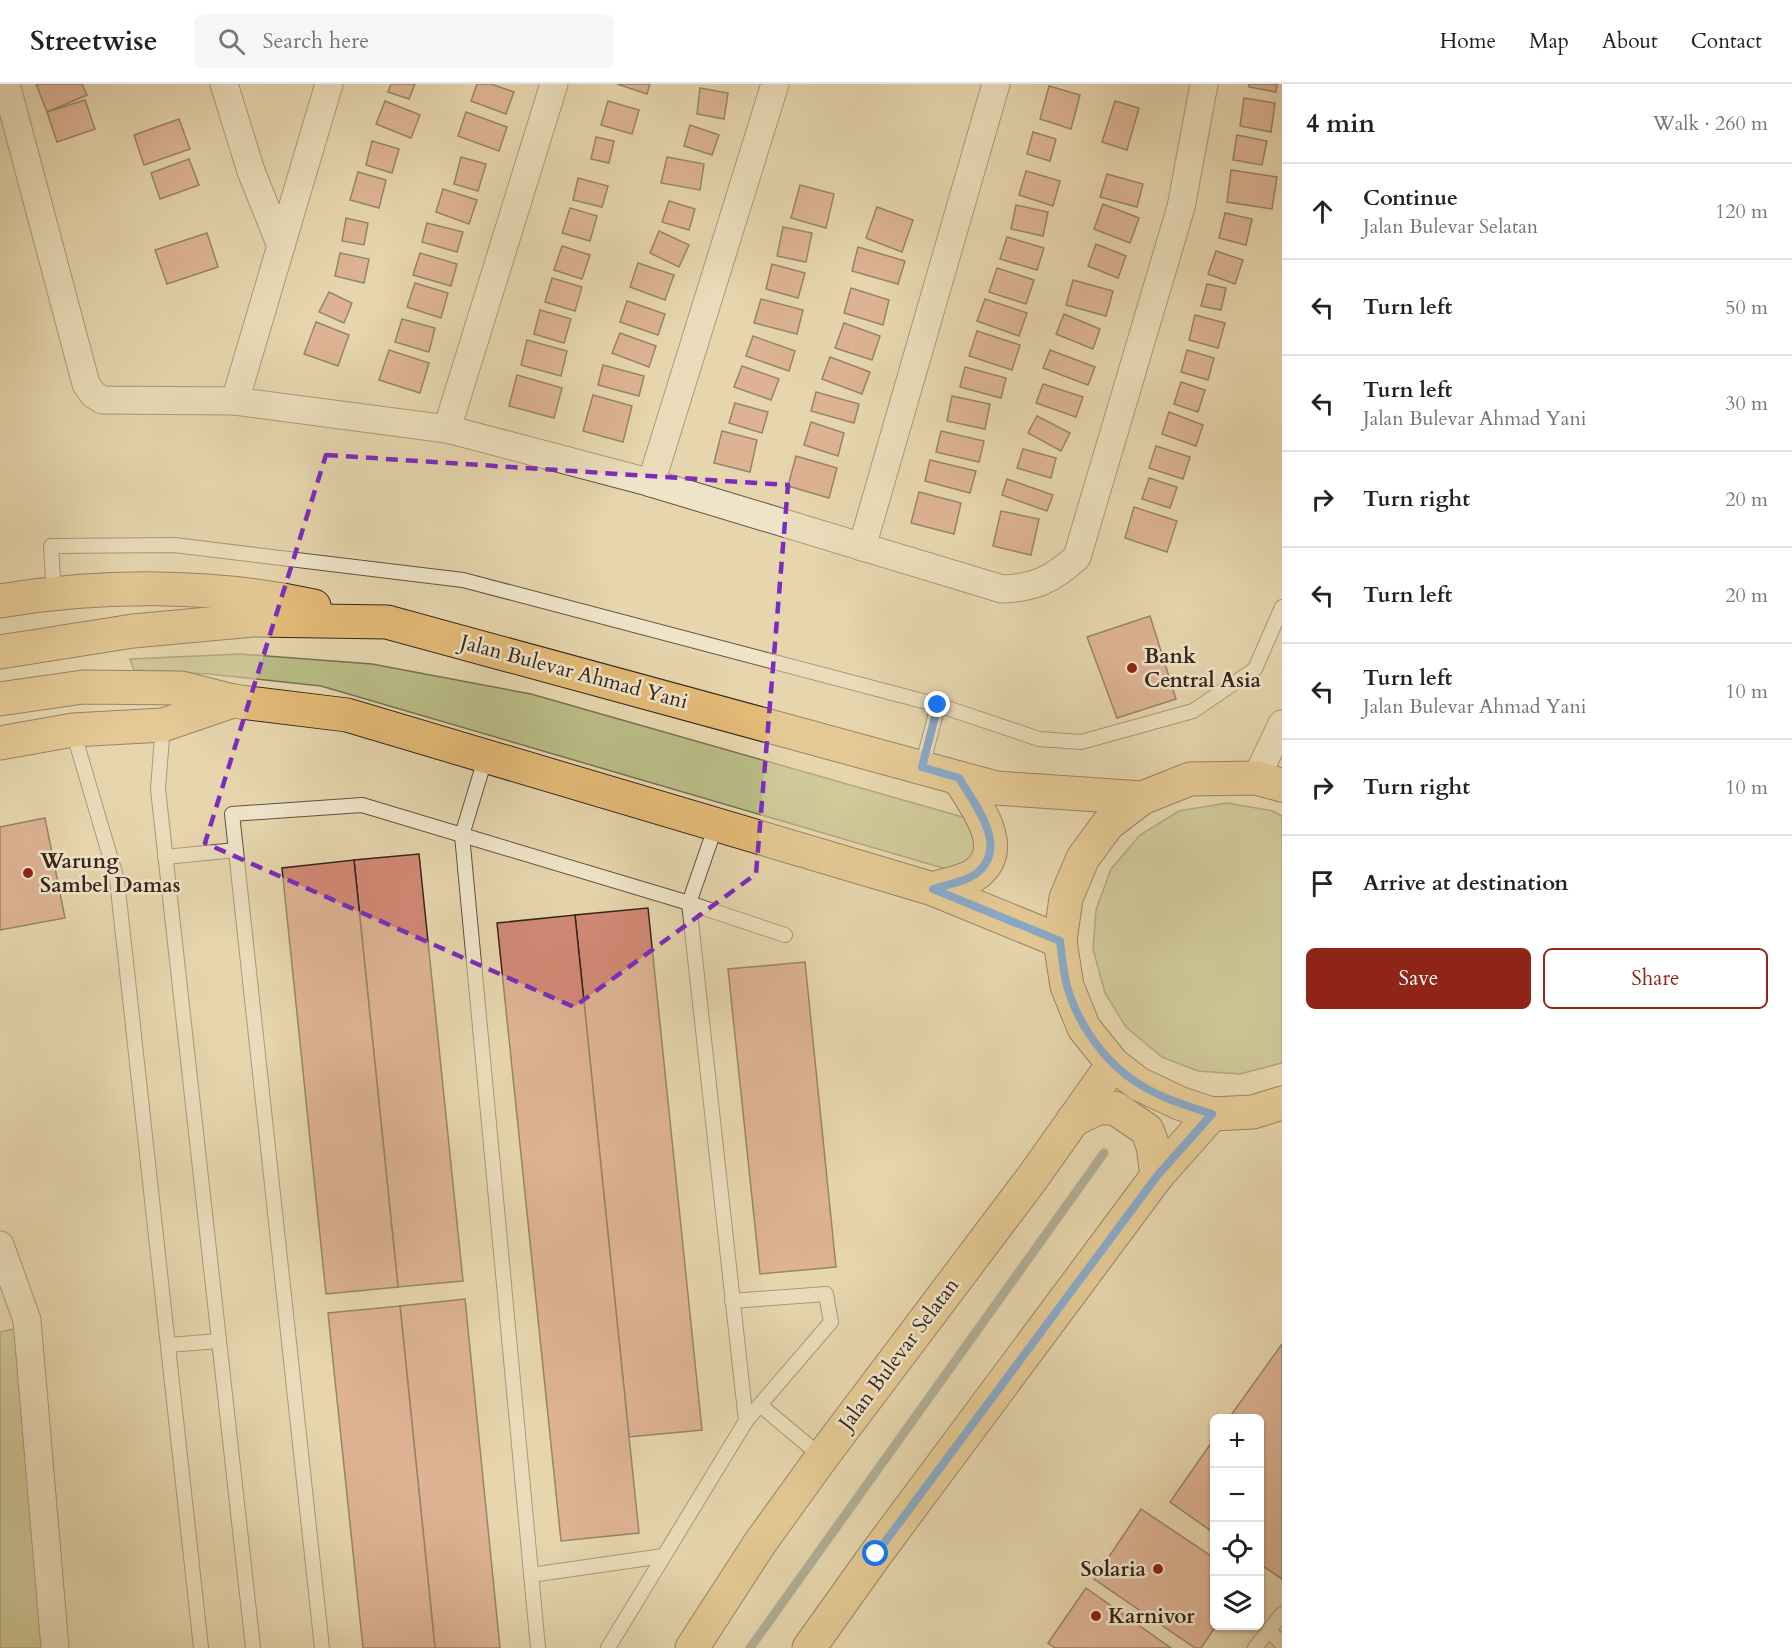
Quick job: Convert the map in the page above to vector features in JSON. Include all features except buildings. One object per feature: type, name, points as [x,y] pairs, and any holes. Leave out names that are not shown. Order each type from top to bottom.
[{"type":"main road","points":[[0,601],[54,594],[167,588],[276,597],[387,622]]},
{"type":"main road","name":"Jalan Bulevar Ahmad Yani","points":[[0,652],[133,631],[253,620],[387,622],[996,788],[1142,798]]},
{"type":"main road","points":[[0,699],[83,687],[181,688],[233,701],[346,715],[933,889],[1060,941]]},
{"type":"main road","points":[[0,743],[73,730],[164,725],[233,701]]},
{"type":"main road","points":[[933,889],[977,873],[992,847],[984,821],[959,778]]},
{"type":"main road","points":[[1269,782],[1190,779],[1142,798],[1108,825],[1083,858],[1066,898],[1060,941],[1067,986],[1084,1028],[1113,1064],[1139,1084],[1179,1103],[1212,1114],[1253,1112],[1282,1103]]},
{"type":"main road","name":"Jalan Bulevar Selatan","points":[[692,1648],[760,1543],[1033,1177],[1113,1064]]},
{"type":"main road","points":[[1073,1120],[1098,1108],[1115,1108],[1147,1130],[1153,1146],[1157,1176]]},
{"type":"main road","points":[[809,1648],[876,1554],[1157,1176],[1212,1114]]},
{"type":"street","points":[[6,84],[86,384],[93,394],[102,400],[235,402],[447,429],[651,483],[1002,589],[1024,588],[1043,582],[1060,573],[1077,557],[1181,207],[1204,84]]},
{"type":"street","points":[[224,84],[251,171],[281,246]]},
{"type":"street","points":[[235,402],[329,84]]},
{"type":"street","points":[[447,429],[554,84]]},
{"type":"street","points":[[651,483],[775,84]]},
{"type":"street","points":[[862,547],[996,84]]},
{"type":"street","points":[[1269,782],[1282,724]]},
{"type":"street","points":[[0,1245],[27,1320],[55,1648]]},
{"type":"lane","points":[[54,594],[51,546],[174,545],[463,580],[938,705],[1039,739],[1081,742],[1193,711],[1255,669],[1282,607]]},
{"type":"lane","points":[[922,767],[938,705]]},
{"type":"lane","points":[[164,725],[158,789],[253,1648]]},
{"type":"lane","points":[[73,730],[117,880],[201,1648]]},
{"type":"lane","points":[[486,756],[462,835],[537,1648]]},
{"type":"lane","points":[[322,1648],[232,814],[362,806],[689,903],[785,935]]},
{"type":"lane","points":[[716,825],[689,903],[746,1421]]},
{"type":"lane","points":[[165,857],[236,850]]},
{"type":"lane","points":[[608,1648],[746,1421],[831,1322],[826,1294],[732,1301]]},
{"type":"lane","points":[[168,1345],[219,1341]]},
{"type":"lane","points":[[760,1405],[822,1457]]},
{"type":"lane","points":[[531,1575],[663,1556]]},
{"type":"lane","points":[[1255,1648],[1282,1614]]},
{"type":"lane","points":[[1269,1630],[1282,1644]]},
{"type":"highlighted area","points":[[326,455],[788,485],[756,874],[574,1007],[205,843]]},
{"type":"green space","points":[[241,654],[372,664],[531,694],[966,818],[977,833],[977,850],[966,863],[946,869],[321,686],[209,674],[134,670],[130,659]]},
{"type":"green space","points":[[1227,803],[1273,811],[1282,816],[1282,1063],[1240,1074],[1198,1071],[1162,1057],[1126,1027],[1105,993],[1093,949],[1096,910],[1111,869],[1140,835],[1179,811]]},
{"type":"green space","points":[[23,1327],[47,1648],[0,1648],[0,1332]]},
{"type":"waterway","points":[[750,1648],[1104,1153]]},
{"type":"place","name":"Bank Central Asia","points":[[1132,668]]},
{"type":"place","name":"Warung Sambel Damas","points":[[28,873]]},
{"type":"place","name":"Solaria","points":[[1158,1569]]},
{"type":"place","name":"Karnivor","points":[[1096,1616]]},
{"type":"route","points":[[876,1554],[1157,1176],[1212,1114],[1179,1103],[1139,1084],[1113,1064],[1084,1028],[1067,986],[1060,941],[933,889],[977,873],[992,847],[984,821],[959,778],[922,767],[938,705]]}]
